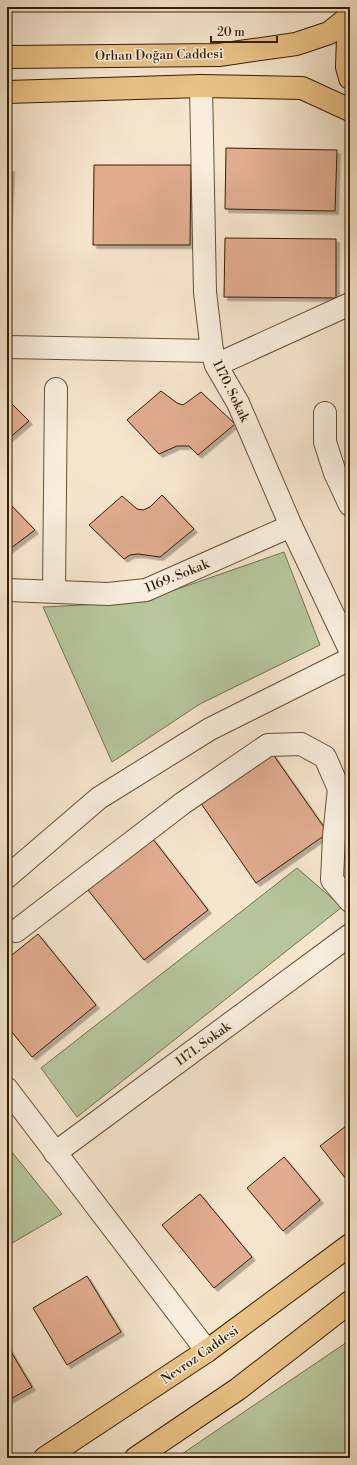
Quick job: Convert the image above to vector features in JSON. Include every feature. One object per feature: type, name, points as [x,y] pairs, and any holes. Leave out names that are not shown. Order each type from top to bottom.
[{"type":"main road","name":"Orhan Doğan Caddesi","points":[[7,57],[219,55],[296,44],[329,33],[350,16]]},
{"type":"main road","points":[[350,32],[348,36],[347,66],[350,78]]},
{"type":"main road","points":[[7,92],[201,86],[302,88],[350,110]]},
{"type":"main road","name":"Nevroz Caddesi","points":[[46,1458],[207,1351],[350,1246]]},
{"type":"main road","points":[[136,1458],[238,1389],[350,1302]]},
{"type":"street","name":"1170. Sokak","points":[[201,86],[205,292],[214,358],[238,402],[291,526],[350,650]]},
{"type":"street","points":[[7,347],[214,358],[350,304]]},
{"type":"street","points":[[54,591],[56,389]]},
{"type":"street","points":[[325,413],[325,442],[335,473],[350,505]]},
{"type":"street","name":"1169. Sokak","points":[[7,590],[108,594],[146,590],[291,526]]},
{"type":"street","points":[[7,877],[99,798],[210,729],[350,659]]},
{"type":"street","points":[[16,931],[183,803],[268,746],[301,744],[325,757],[339,790],[334,836],[332,880],[350,901]]},
{"type":"street","name":"1171. Sokak","points":[[55,1153],[350,935]]},
{"type":"street","points":[[7,1089],[207,1351]]},
{"type":"green space","points":[[284,552],[320,645],[200,704],[112,762],[43,607],[140,602]]},
{"type":"green space","points":[[297,868],[342,907],[77,1117],[41,1068]]},
{"type":"green space","points":[[7,1146],[62,1214],[7,1246]]},
{"type":"green space","points":[[350,1340],[350,1458],[176,1458]]},
{"type":"building","points":[[226,148],[337,150],[335,211],[225,209]]},
{"type":"building","points":[[94,165],[191,165],[190,245],[93,245]]},
{"type":"building","points":[[7,168],[11,168],[8,237],[7,237]]},
{"type":"building","points":[[225,238],[336,239],[336,298],[224,297]]},
{"type":"building","points":[[161,391],[177,403],[183,405],[201,392],[235,424],[198,455],[189,446],[177,446],[159,454],[127,420]]},
{"type":"building","points":[[7,399],[29,421],[7,440]]},
{"type":"building","points":[[162,495],[194,529],[160,557],[138,554],[130,555],[124,559],[89,525],[122,496],[137,509],[143,510],[150,507]]},
{"type":"building","points":[[7,501],[35,530],[7,551]]},
{"type":"building","points":[[272,753],[328,833],[256,883],[200,802]]},
{"type":"building","points":[[153,839],[208,910],[144,960],[88,890]]},
{"type":"building","points":[[38,934],[96,1005],[32,1057],[7,1026],[7,959]]},
{"type":"building","points":[[350,1123],[350,1184],[320,1146]]},
{"type":"building","points":[[284,1157],[320,1200],[283,1231],[247,1188]]},
{"type":"building","points":[[200,1194],[252,1257],[214,1288],[162,1225]]},
{"type":"building","points":[[87,1276],[121,1332],[67,1365],[33,1308]]},
{"type":"building","points":[[7,1345],[32,1387],[7,1401]]}]
